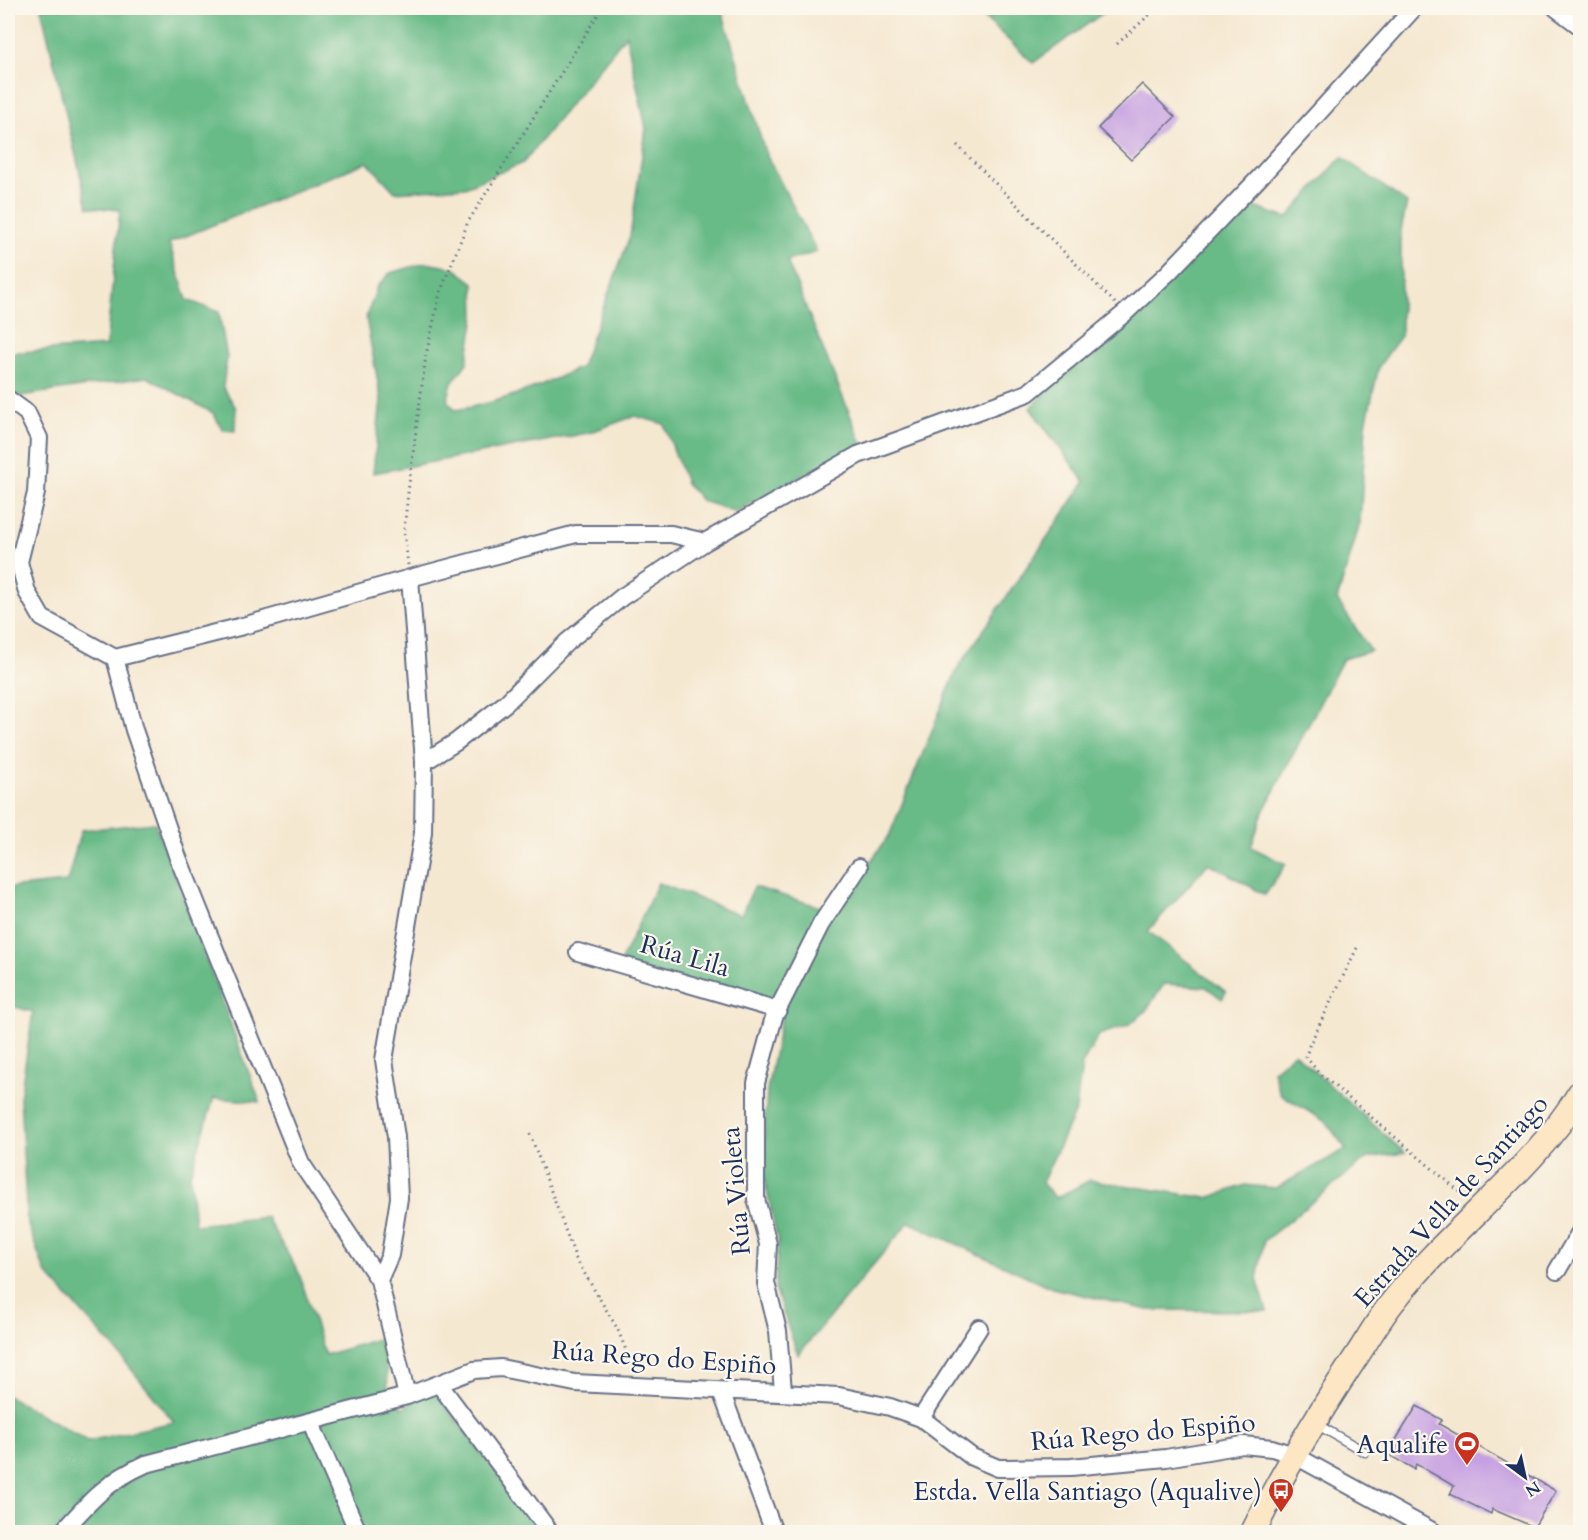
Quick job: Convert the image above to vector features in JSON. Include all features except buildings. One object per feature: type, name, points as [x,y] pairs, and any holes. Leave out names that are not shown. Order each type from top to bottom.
[{"type":"main road","name":"Estrada Vella de Santiago","points":[[1253,1533],[1313,1422],[1394,1299],[1576,1107]]},
{"type":"street","points":[[424,762],[456,742],[506,703],[567,642],[622,597],[705,542],[858,455],[1028,393],[1125,313],[1169,272],[1260,177],[1414,8]]},
{"type":"street","points":[[1556,8],[1581,26]]},
{"type":"street","points":[[8,399],[27,413],[39,438],[36,493],[19,562],[27,592],[42,618],[115,658],[243,626],[576,534],[671,534],[705,542]]},
{"type":"street","points":[[379,1280],[390,1255],[399,1198],[396,1137],[384,1060],[423,833],[424,762],[410,578]]},
{"type":"street","points":[[115,658],[134,730],[177,855],[300,1163],[379,1280],[407,1396]]},
{"type":"street","name":"Rúa Violeta","points":[[783,1391],[778,1331],[766,1283],[768,1244],[756,1199],[754,1140],[756,1083],[778,1010],[821,924],[860,867]]},
{"type":"street","name":"Rúa Lila","points":[[578,952],[778,1010]]},
{"type":"street","points":[[1557,1271],[1581,1232]]},
{"type":"street","points":[[921,1419],[979,1328]]},
{"type":"street","name":"Rúa Rego do Espiño","points":[[62,1533],[85,1506],[118,1476],[146,1464],[407,1396],[474,1370],[501,1368],[575,1383],[721,1391],[783,1391],[839,1396],[890,1407],[921,1419],[972,1457],[998,1468],[1071,1467],[1143,1460],[1243,1445],[1272,1448],[1294,1455],[1434,1533]]},
{"type":"street","points":[[439,1383],[547,1528]]},
{"type":"street","points":[[721,1391],[774,1533]]},
{"type":"street","points":[[312,1422],[358,1533]]},
{"type":"lane","points":[[1313,1422],[1365,1452]]},
{"type":"path","points":[[410,578],[404,530],[426,356],[440,293],[468,222],[602,8]]},
{"type":"path","points":[[1117,45],[1157,8]]},
{"type":"path","points":[[957,145],[1125,313]]},
{"type":"path","points":[[1357,948],[1309,1046],[1306,1057],[1319,1073],[1479,1208]]},
{"type":"path","points":[[530,1134],[576,1259],[617,1328],[642,1387]]},
{"type":"green space","points":[[41,8],[721,8],[765,152],[817,252],[787,261],[862,444],[736,512],[702,501],[686,483],[664,424],[635,416],[588,433],[373,473],[381,399],[366,318],[377,287],[390,273],[426,263],[454,268],[474,283],[475,316],[467,363],[452,383],[447,401],[456,410],[520,393],[581,367],[630,236],[646,128],[626,35],[523,163],[465,187],[395,192],[367,162],[169,243],[187,300],[219,312],[227,357],[223,387],[236,408],[235,431],[223,430],[213,413],[147,377],[8,398],[8,353],[106,346],[120,210],[88,207]]},
{"type":"green space","points":[[974,8],[1110,8],[1033,63]]},
{"type":"green space","points":[[1342,157],[1407,203],[1401,230],[1401,336],[1379,366],[1366,424],[1360,523],[1337,600],[1371,651],[1343,659],[1263,812],[1251,847],[1286,864],[1265,895],[1209,863],[1148,931],[1226,992],[1222,999],[1206,987],[1164,984],[1145,1012],[1128,1025],[1099,1035],[1082,1064],[1076,1109],[1042,1183],[1056,1198],[1090,1180],[1208,1198],[1245,1185],[1276,1188],[1346,1149],[1326,1122],[1280,1094],[1273,1071],[1294,1053],[1405,1153],[1367,1158],[1264,1241],[1257,1279],[1267,1311],[1148,1310],[1052,1288],[909,1222],[798,1355],[775,1289],[778,1242],[762,1168],[767,1090],[782,1014],[620,963],[658,883],[741,915],[754,887],[824,908],[854,884],[889,836],[957,669],[1085,482],[1030,408],[1245,204],[1287,218]]},
{"type":"green space","points":[[155,823],[260,1102],[214,1098],[190,1175],[195,1225],[266,1217],[299,1273],[325,1355],[384,1337],[388,1387],[402,1408],[433,1389],[542,1532],[8,1532],[8,1396],[88,1441],[174,1422],[115,1349],[45,1272],[27,1222],[20,1098],[33,1012],[8,1005],[8,888],[67,882],[81,830]]},
{"type":"place","name":"Aqualife","points":[[1467,1467]]},
{"type":"place","name":"Estda. Vella Santiago (Aqualive)","points":[[1281,1514]]}]
